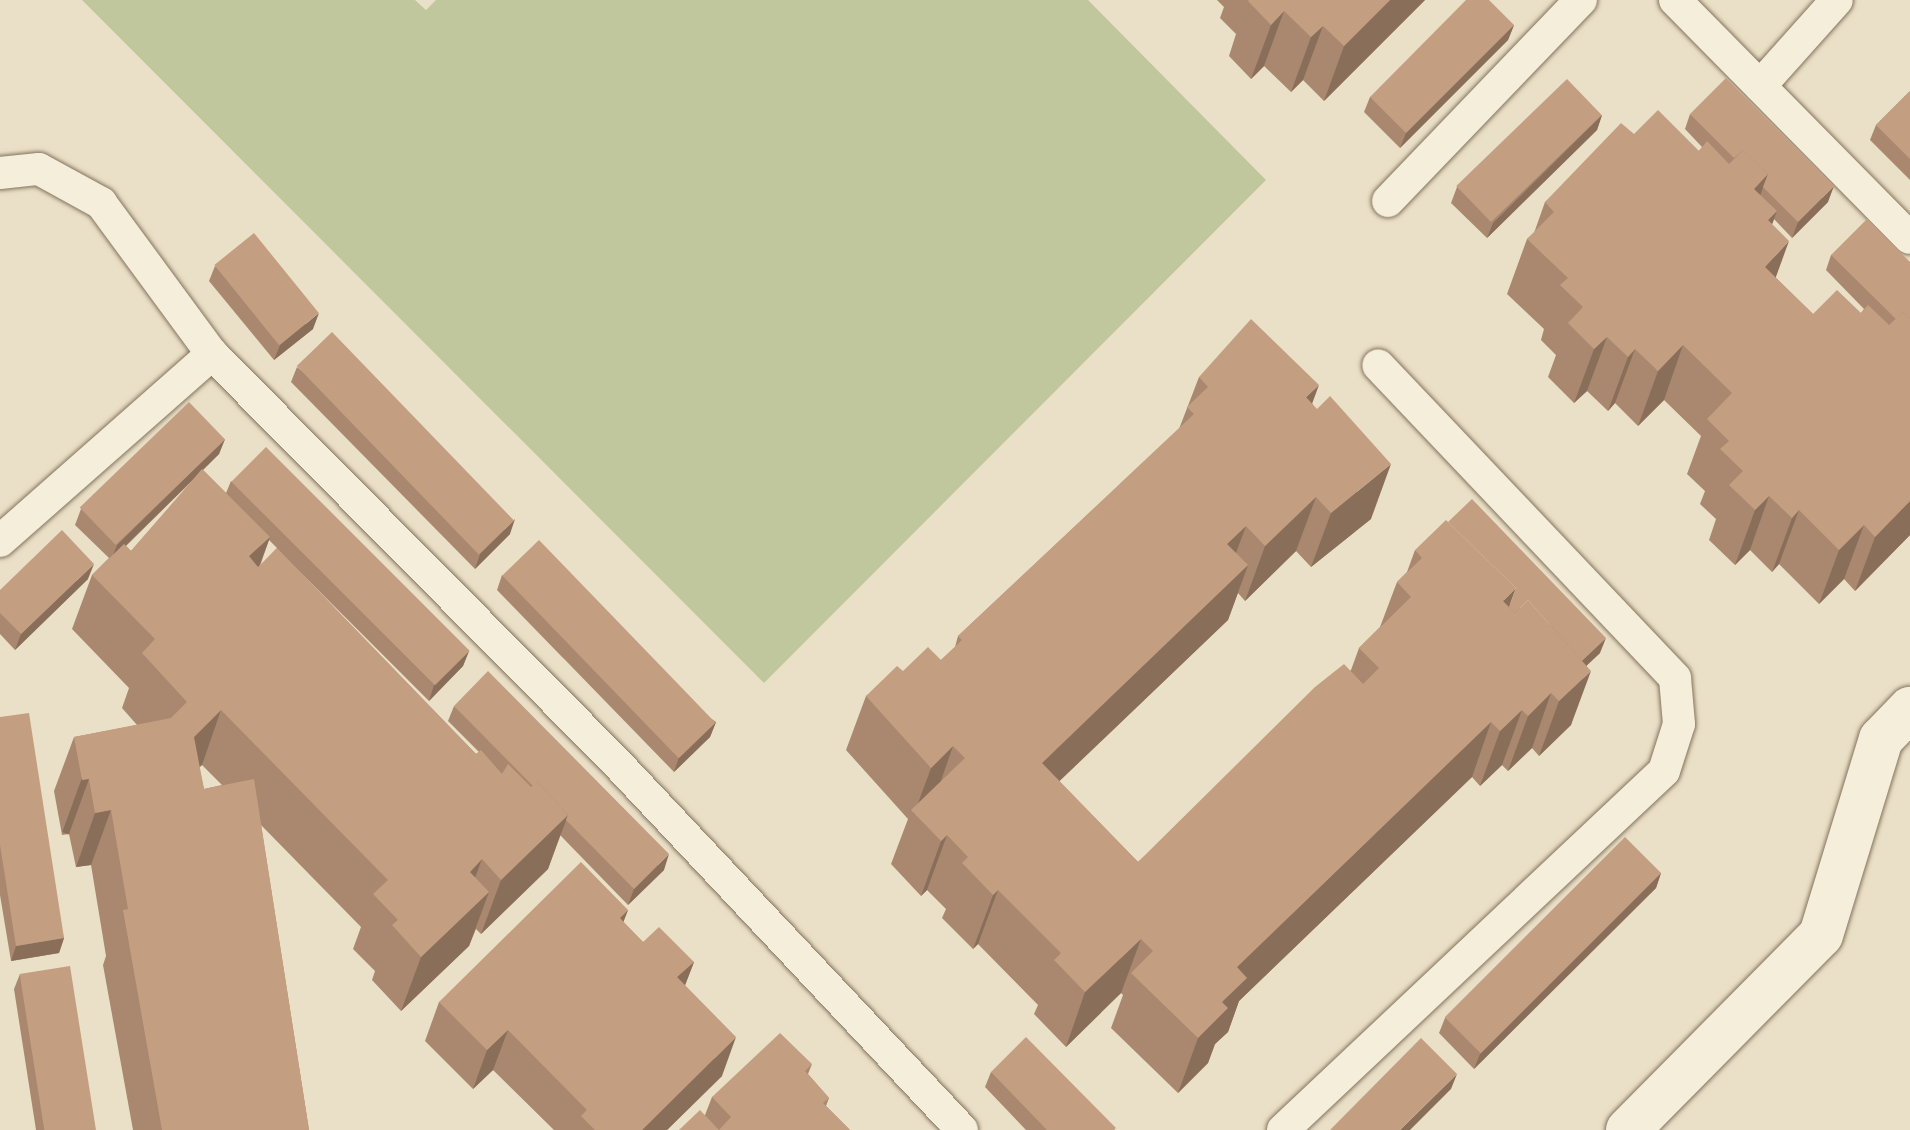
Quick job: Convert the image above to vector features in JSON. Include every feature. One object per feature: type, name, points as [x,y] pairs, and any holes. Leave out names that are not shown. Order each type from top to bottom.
[{"type":"street","points":[[1628,1130],[1821,935],[1881,739],[1910,709]]},
{"type":"lane","points":[[1388,201],[1581,0]]},
{"type":"lane","points":[[1675,0],[1910,238]]},
{"type":"lane","points":[[1760,86],[1837,0]]},
{"type":"lane","points":[[0,173],[39,169],[101,203],[212,354],[616,762],[962,1130]]},
{"type":"lane","points":[[0,541],[212,354]]},
{"type":"lane","points":[[1283,1130],[1664,771],[1679,724],[1675,678],[1378,365]]},
{"type":"green space","points":[[82,0],[415,0],[426,10],[436,0],[1088,0],[1266,180],[764,683]]},
{"type":"building","points":[[1249,0],[1390,0],[1344,46],[1323,26],[1311,37],[1284,11],[1271,25]]},
{"type":"building","points":[[1466,0],[1489,0],[1514,25],[1406,133],[1370,97]]},
{"type":"building","points":[[1726,78],[1834,186],[1798,222],[1763,187],[1768,174],[1743,150],[1734,158],[1690,114]]},
{"type":"building","points":[[1567,79],[1602,115],[1491,222],[1456,186]]},
{"type":"building","points":[[1910,91],[1910,159],[1876,125]]},
{"type":"building","points":[[1658,110],[1699,151],[1707,141],[1729,164],[1743,150],[1768,174],[1754,189],[1777,211],[1768,220],[1789,241],[1765,267],[1813,314],[1837,290],[1861,313],[1868,305],[1889,325],[1903,312],[1910,318],[1910,501],[1875,537],[1864,525],[1839,550],[1799,510],[1792,518],[1769,496],[1755,510],[1729,485],[1743,471],[1720,449],[1729,441],[1707,419],[1732,393],[1683,345],[1658,371],[1635,349],[1628,357],[1607,337],[1594,349],[1568,323],[1583,307],[1560,285],[1568,278],[1527,239],[1554,212],[1545,202],[1621,123],[1634,134]]},
{"type":"building","points":[[1867,219],[1910,262],[1910,318],[1903,312],[1896,319],[1831,255]]},
{"type":"building","points":[[254,233],[319,313],[279,345],[214,265]]},
{"type":"building","points":[[1251,319],[1319,385],[1306,397],[1317,409],[1330,396],[1391,464],[1331,513],[1316,497],[1265,546],[1246,526],[1227,544],[1248,565],[1042,763],[1138,862],[1315,687],[1344,664],[1363,684],[1379,668],[1359,648],[1411,597],[1397,582],[1422,558],[1415,550],[1446,520],[1516,588],[1503,601],[1515,613],[1528,600],[1591,671],[1559,701],[1551,693],[1528,716],[1522,710],[1500,731],[1491,722],[1237,967],[1247,978],[1222,1002],[1228,1008],[1198,1038],[1131,973],[1153,951],[1141,939],[1085,992],[1054,960],[1061,953],[998,890],[993,895],[962,863],[968,857],[947,835],[941,841],[911,810],[965,758],[953,746],[931,768],[866,696],[897,666],[903,671],[928,647],[941,660],[962,640],[958,636],[1194,414],[1187,407],[1208,387],[1199,377]]},
{"type":"building","points":[[332,332],[514,520],[479,555],[297,366]]},
{"type":"building","points":[[189,402],[225,439],[116,545],[80,508]]},
{"type":"building","points":[[266,447],[470,651],[435,685],[231,482]]},
{"type":"building","points":[[202,469],[270,537],[249,556],[258,567],[277,548],[476,754],[481,750],[502,774],[508,764],[531,787],[537,782],[568,815],[501,880],[482,859],[470,872],[489,892],[421,957],[392,925],[398,920],[373,894],[388,880],[221,710],[194,737],[204,789],[254,779],[309,1130],[162,1130],[123,910],[128,909],[111,810],[95,813],[89,779],[82,780],[74,737],[171,718],[187,702],[142,653],[155,639],[92,575],[124,544],[131,551]]},
{"type":"building","points":[[1472,499],[1606,638],[1582,661],[1528,600],[1515,613],[1509,607],[1516,588],[1448,522]]},
{"type":"building","points":[[62,530],[94,564],[21,634],[0,613],[0,590]]},
{"type":"building","points":[[539,540],[715,723],[679,758],[502,575]]},
{"type":"building","points":[[488,671],[669,854],[634,889],[566,820],[568,815],[537,782],[533,786],[454,706]]},
{"type":"building","points":[[29,713],[64,938],[16,946],[0,845],[0,717]]},
{"type":"building","points":[[1625,837],[1661,873],[1481,1053],[1445,1017]]},
{"type":"building","points":[[581,862],[628,910],[620,918],[643,942],[659,927],[694,962],[677,977],[736,1037],[642,1130],[595,1130],[581,1116],[587,1110],[508,1030],[487,1050],[439,1002]]},
{"type":"building","points":[[70,966],[96,1130],[44,1130],[20,974]]},
{"type":"building","points":[[780,1033],[812,1064],[805,1071],[829,1098],[823,1103],[850,1130],[719,1130],[731,1117],[712,1097]]},
{"type":"building","points":[[1026,1037],[1116,1128],[1114,1130],[1047,1130],[991,1072]]},
{"type":"building","points":[[1421,1038],[1457,1074],[1400,1130],[1330,1130]]},
{"type":"building","points":[[700,1110],[719,1130],[679,1130]]}]
